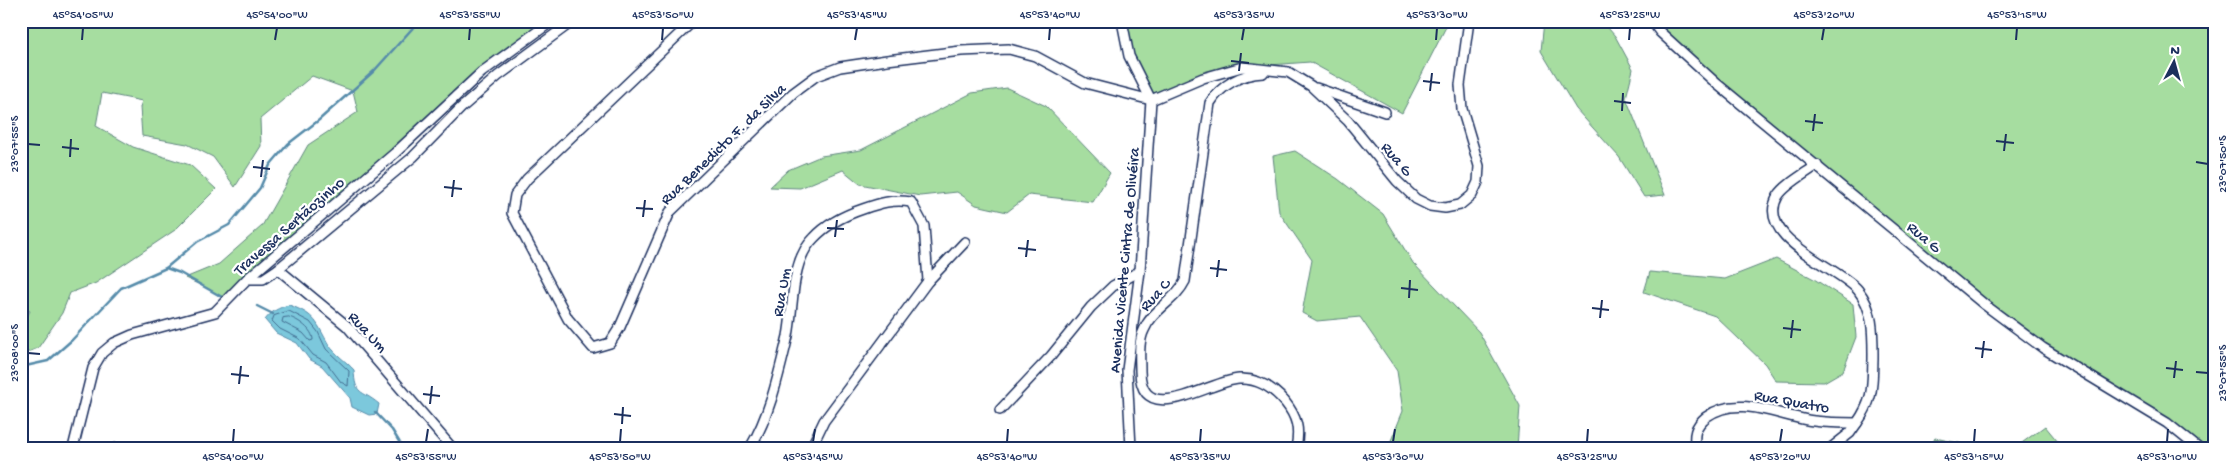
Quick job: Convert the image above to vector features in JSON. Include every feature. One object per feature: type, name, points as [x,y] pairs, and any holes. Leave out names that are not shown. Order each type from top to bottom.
[{"type":"street","name":"Travessa Sertãozinho","points":[[73,448],[93,368],[102,353],[114,343],[132,335],[215,312],[247,279],[396,153],[482,72],[552,21]]},
{"type":"street","points":[[247,279],[263,279],[278,269],[413,157],[461,108],[492,81],[573,21]]},
{"type":"street","name":"Rua Benedicto F. da Silva","points":[[693,21],[527,179],[515,195],[512,213],[522,233],[568,319],[593,348],[610,343],[620,327],[670,212],[793,93],[816,76],[840,67],[887,60],[961,51],[1009,49],[1035,56],[1085,83],[1151,100]]},
{"type":"street","points":[[1122,21],[1129,56],[1151,100]]},
{"type":"street","name":"Rua G","points":[[1151,100],[1203,78],[1242,67],[1288,72],[1311,86],[1348,121],[1397,181],[1416,199],[1430,206],[1445,208],[1460,205],[1472,195],[1478,182],[1479,166],[1462,109],[1460,84],[1469,21]]},
{"type":"street","name":"Rua G","points":[[1652,21],[1660,32],[1717,84],[1985,305],[2042,348],[2167,423],[2198,448]]},
{"type":"street","name":"Rua C","points":[[1288,72],[1255,73],[1232,81],[1216,93],[1210,103],[1185,281],[1179,293],[1144,329],[1140,350],[1140,377],[1146,392],[1154,398],[1166,401],[1182,398],[1224,381],[1241,379],[1261,383],[1278,394],[1297,420],[1296,448]]},
{"type":"street","points":[[1311,86],[1385,112]]},
{"type":"street","name":"Avenida Vicente Cintra de Olivéira","points":[[1131,448],[1127,370],[1140,271],[1151,100]]},
{"type":"street","points":[[1817,165],[1778,196],[1774,210],[1778,223],[1801,252],[1845,279],[1857,289],[1870,313],[1874,334],[1872,397],[1866,411],[1850,433],[1831,448]]},
{"type":"street","name":"Rua Um","points":[[750,448],[758,434],[777,379],[788,334],[798,271],[813,238],[845,215],[897,200],[911,202],[924,226],[928,281]]},
{"type":"street","points":[[811,448],[824,420],[928,281],[965,242]]},
{"type":"street","name":"Rua Um","points":[[278,269],[347,326],[452,448]]},
{"type":"street","points":[[1000,410],[1052,356],[1091,307],[1113,286],[1140,271]]},
{"type":"street","name":"Rua Quatro","points":[[1696,448],[1695,431],[1700,423],[1719,410],[1733,407],[1751,407],[1815,422],[1857,423]]},
{"type":"street","points":[[117,448],[134,448]]},
{"type":"green space","points":[[21,21],[552,21],[482,72],[228,302],[209,289],[185,278],[219,264],[262,226],[308,145],[358,112],[353,91],[312,76],[260,119],[261,146],[235,187],[213,157],[187,144],[142,136],[140,107],[142,101],[102,93],[96,126],[133,147],[190,165],[216,189],[175,230],[96,283],[70,293],[62,313],[38,348],[21,355],[21,328],[30,311],[21,307]]},
{"type":"green space","points":[[1122,21],[1449,21],[1402,113],[1310,62],[1242,67],[1151,100],[1129,56]]},
{"type":"green space","points":[[1544,21],[1602,21],[1615,36],[1633,69],[1626,98],[1665,195],[1644,197],[1619,157],[1576,109],[1541,51]]},
{"type":"green space","points":[[1651,21],[2215,21],[2215,448],[2196,448],[2043,348],[1660,32]]},
{"type":"green space","points":[[1007,88],[1046,106],[1110,173],[1093,202],[1029,195],[1007,212],[976,205],[957,192],[920,196],[860,184],[843,170],[800,188],[770,187],[788,170],[821,156],[861,150],[972,93]]},
{"type":"green space","points":[[1295,151],[1338,179],[1383,214],[1413,263],[1479,332],[1520,406],[1517,448],[1388,448],[1403,411],[1397,371],[1360,317],[1317,321],[1302,313],[1312,260],[1279,212],[1273,156]]},
{"type":"green space","points":[[1776,259],[1814,279],[1853,304],[1856,337],[1843,371],[1824,382],[1776,381],[1765,364],[1715,316],[1644,292],[1650,272],[1725,279]]},
{"type":"green space","points":[[2045,426],[2063,448],[2015,448]]},
{"type":"green space","points":[[1935,438],[1982,448],[1930,448]]},
{"type":"water","points":[[289,305],[305,312],[315,320],[329,345],[354,370],[356,384],[360,391],[379,404],[377,414],[369,415],[352,407],[350,398],[322,366],[309,359],[297,343],[276,333],[265,320],[276,310]]},
{"type":"waterway","points":[[21,367],[48,361],[72,340],[121,288],[166,268],[197,242],[229,225],[260,188],[270,165],[288,144],[319,120],[374,71],[419,21]]},
{"type":"waterway","points":[[2207,21],[2215,30]]},
{"type":"waterway","points":[[166,268],[180,273],[222,297]]},
{"type":"waterway","points":[[257,306],[273,314]]},
{"type":"waterway","points":[[375,412],[392,430],[403,448]]}]
